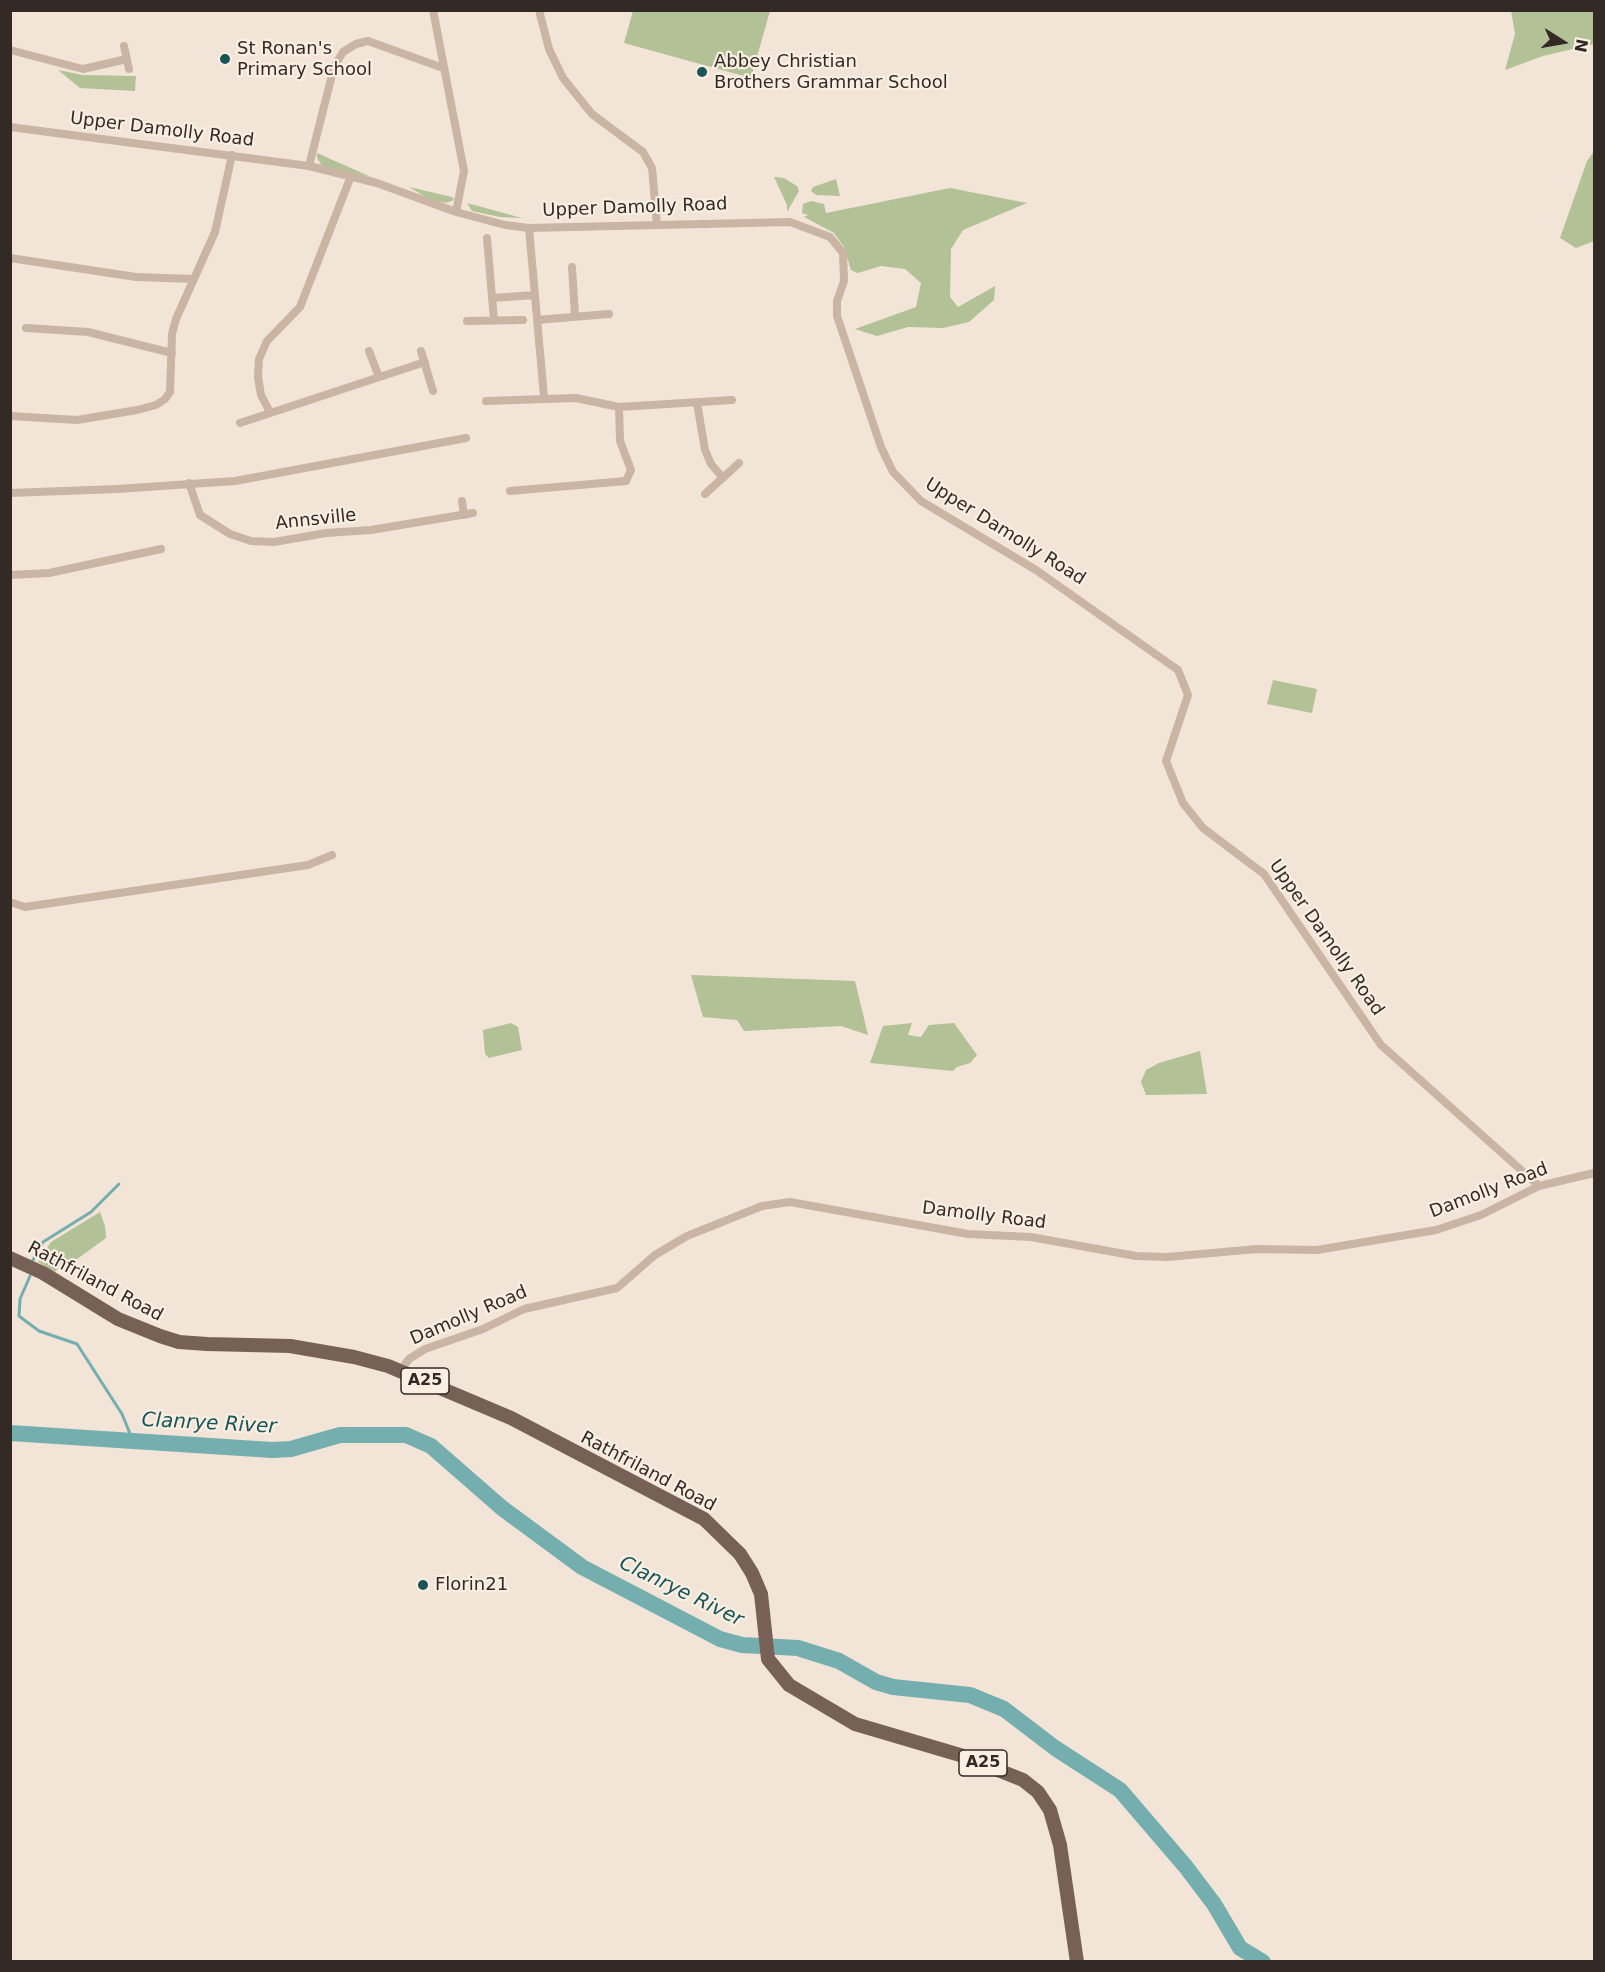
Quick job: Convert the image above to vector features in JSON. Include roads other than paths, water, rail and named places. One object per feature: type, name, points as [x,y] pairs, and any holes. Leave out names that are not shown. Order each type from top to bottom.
[{"type":"main road","name":"Rathfriland Road","points":[[10,1258],[43,1273],[139,1330],[179,1342],[290,1346],[325,1351],[400,1371],[511,1418],[704,1519],[740,1554],[752,1573],[761,1594],[771,1665],[779,1677],[802,1695],[855,1724],[960,1755],[1023,1780],[1038,1792],[1050,1810],[1060,1845],[1077,1962]]},
{"type":"street","points":[[433,10],[443,68],[459,136],[465,178],[456,212]]},
{"type":"street","points":[[540,10],[549,49],[562,78],[592,114],[643,152],[652,168],[657,225]]},
{"type":"street","points":[[309,166],[334,68],[343,52],[356,44],[368,41],[443,68]]},
{"type":"street","points":[[124,46],[129,69]]},
{"type":"street","points":[[10,50],[83,69],[127,59]]},
{"type":"street","name":"Upper Damolly Road","points":[[10,128],[309,166],[377,183],[456,212],[505,225],[529,228],[790,222],[830,237],[843,253],[844,281],[837,301],[837,316],[881,447],[893,472],[921,501],[1080,599],[1178,670],[1188,695],[1166,761],[1183,803],[1203,828],[1264,874],[1381,1045],[1539,1186]]},
{"type":"street","points":[[10,416],[77,420],[156,405],[170,392],[171,334],[215,232],[232,155]]},
{"type":"street","points":[[270,412],[261,395],[258,377],[259,359],[267,341],[300,307],[351,176]]},
{"type":"street","points":[[529,228],[544,397]]},
{"type":"street","points":[[487,238],[494,320]]},
{"type":"street","points":[[10,258],[136,278],[194,279]]},
{"type":"street","points":[[572,267],[575,316]]},
{"type":"street","points":[[492,298],[535,295]]},
{"type":"street","points":[[537,320],[609,314]]},
{"type":"street","points":[[467,321],[523,320]]},
{"type":"street","points":[[26,328],[88,332],[172,353]]},
{"type":"street","points":[[369,351],[379,377]]},
{"type":"street","points":[[421,351],[433,391]]},
{"type":"street","points":[[240,423],[425,362]]},
{"type":"street","points":[[486,401],[544,397],[576,398],[619,407],[732,400]]},
{"type":"street","points":[[697,403],[705,450],[711,464],[723,478]]},
{"type":"street","points":[[510,491],[626,481],[630,470],[620,441],[619,407]]},
{"type":"street","points":[[10,493],[117,489],[270,476],[351,458],[466,438]]},
{"type":"street","points":[[705,494],[739,463]]},
{"type":"street","name":"Annsville","points":[[189,483],[200,515],[230,534],[251,541],[274,542],[326,533],[371,531],[396,524],[469,514],[462,501]]},
{"type":"street","points":[[10,575],[49,573],[161,549]]},
{"type":"street","points":[[10,902],[26,906],[308,865],[332,855]]},
{"type":"street","name":"Damolly Road","points":[[400,1371],[409,1359],[425,1349],[483,1329],[524,1309],[617,1288],[655,1256],[687,1236],[735,1216],[781,1203],[790,1202],[873,1215],[968,1234],[1031,1237],[1136,1256],[1167,1257],[1257,1249],[1317,1250],[1436,1230],[1481,1215],[1539,1186],[1594,1173]]},
{"type":"waterway","points":[[33,1260],[43,1242],[91,1212],[119,1184]]},
{"type":"waterway","points":[[30,1276],[20,1299],[19,1316],[39,1331],[77,1344],[122,1414],[133,1441]]},
{"type":"waterway","name":"Clanrye River","points":[[10,1433],[272,1450],[291,1449],[340,1435],[406,1435],[431,1446],[502,1508],[582,1567],[720,1639],[742,1645],[798,1648],[839,1661],[876,1682],[893,1687],[970,1695],[1004,1709],[1055,1748],[1120,1790],[1186,1867],[1214,1904],[1240,1948],[1263,1962]]},
{"type":"place","name":"St Ronan's Primary School","points":[[225,59]]},
{"type":"place","name":"Abbey Christian Brothers Grammar School","points":[[702,72]]},
{"type":"place","name":"Florin21","points":[[423,1585]]}]
